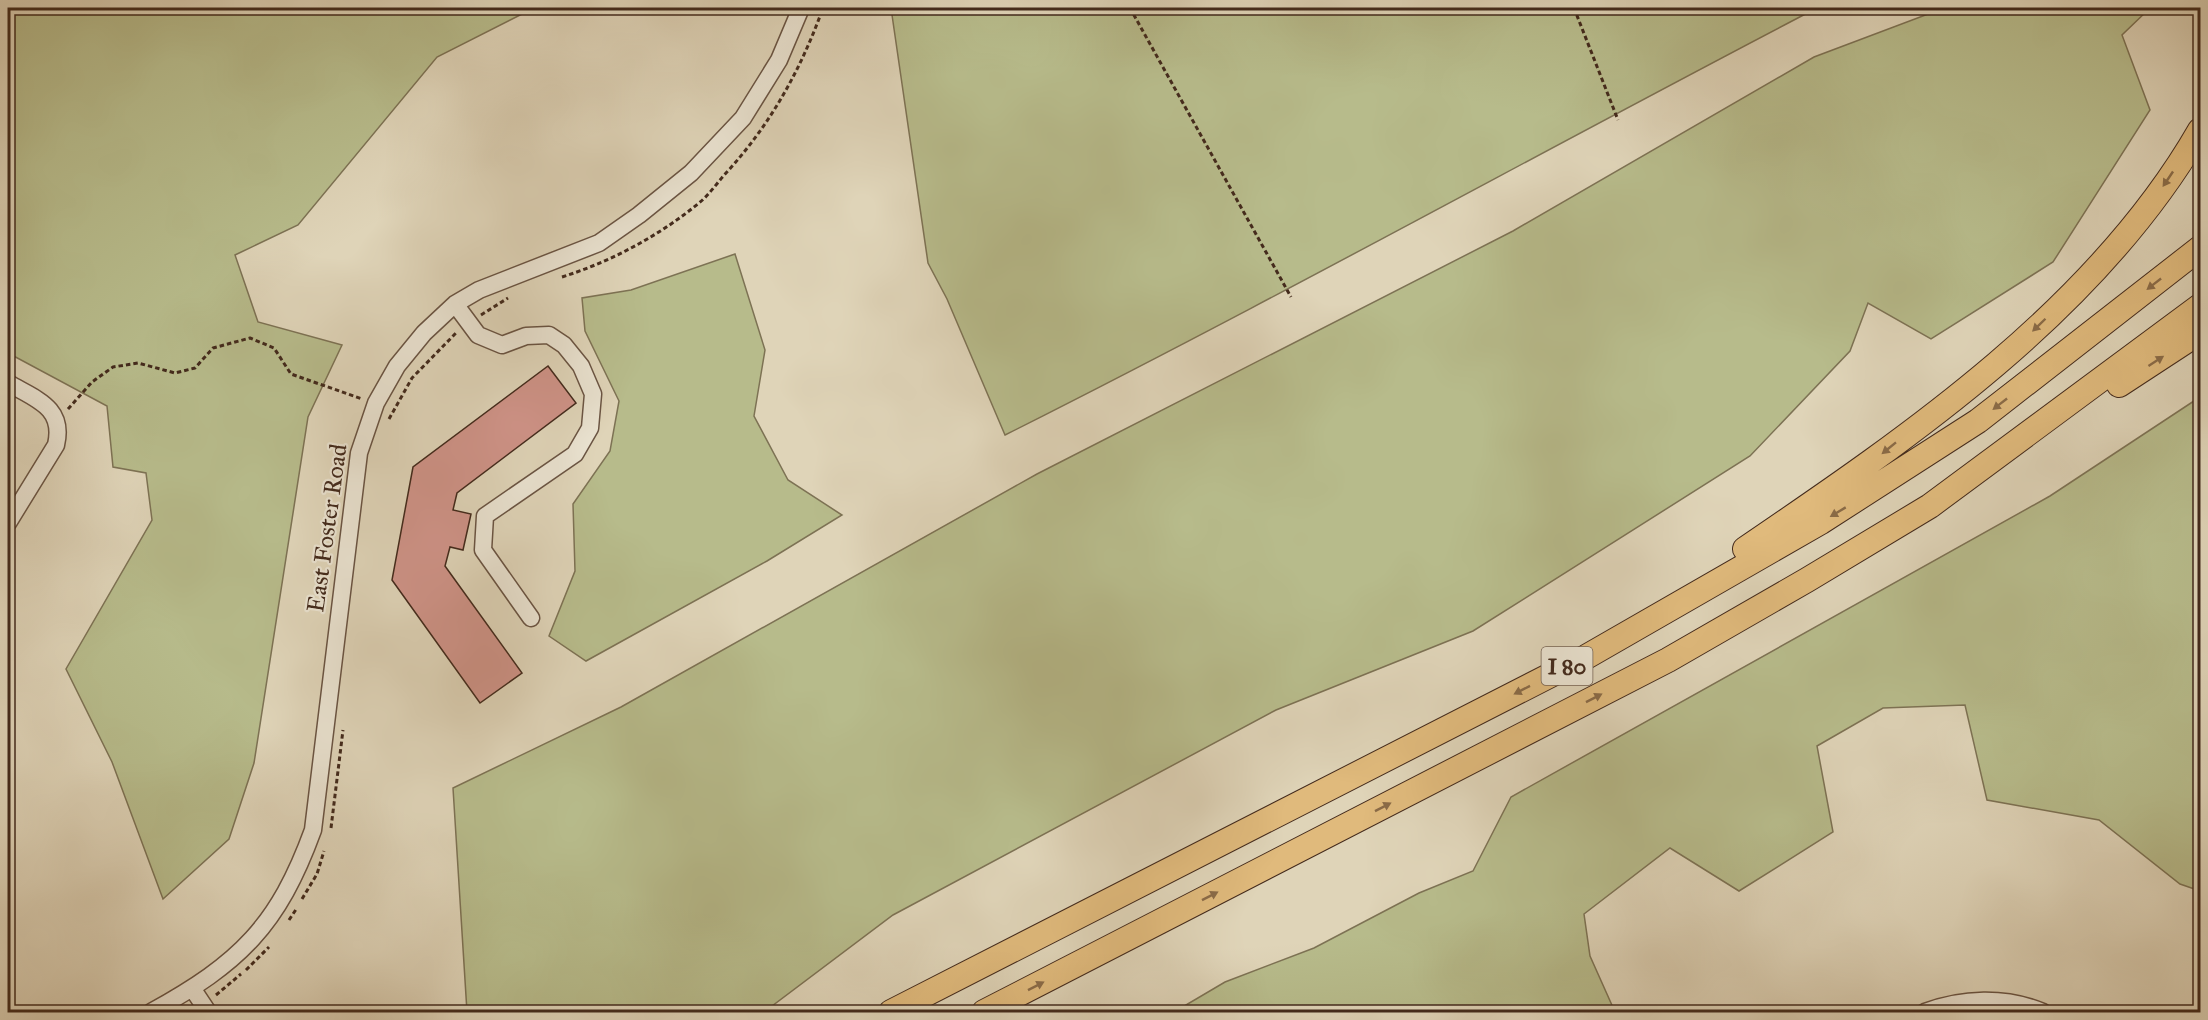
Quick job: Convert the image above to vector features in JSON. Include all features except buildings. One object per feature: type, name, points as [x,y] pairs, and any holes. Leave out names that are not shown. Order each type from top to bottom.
[{"type":"highway","points":[[1586,657],[1860,471],[2028,335],[2079,286],[2131,229],[2160,192],[2200,130]]},
{"type":"highway","name":"I 80","points":[[891,1012],[1586,657],[1893,478],[1978,421],[2200,248]]},
{"type":"highway","name":"I 80","points":[[984,1012],[1668,660],[1930,506],[2200,306]]},
{"type":"highway","points":[[1930,506],[2200,332]]},
{"type":"street","name":"East Foster Road","points":[[151,1012],[221,968],[258,934],[281,904],[298,871],[313,830],[359,453],[376,403],[397,366],[424,333],[455,304],[479,290],[599,243],[639,215],[691,173],[743,118],[779,60],[801,8]]},
{"type":"street","points":[[455,304],[478,335],[502,345],[526,336],[549,335],[564,345],[581,366],[593,394],[590,428],[575,454],[485,516],[483,550],[531,618]]},
{"type":"street","points":[[8,382],[50,409],[57,422],[56,445],[8,523]]},
{"type":"street","points":[[192,988],[205,1008]]},
{"type":"street","points":[[1925,1012],[1965,1002],[1988,1001],[2014,1004],[2043,1012]]},
{"type":"path","points":[[556,279],[601,265],[699,203],[743,154],[782,101],[809,49],[823,8]]},
{"type":"path","points":[[1130,8],[1291,297]]},
{"type":"path","points":[[1574,8],[1618,120]]},
{"type":"path","points":[[386,429],[412,378],[447,339],[514,294]]},
{"type":"path","points":[[57,422],[92,382],[112,366],[138,363],[175,373],[195,368],[213,348],[250,338],[274,348],[291,374],[376,403]]},
{"type":"path","points":[[330,831],[344,725]]},
{"type":"path","points":[[288,921],[317,874],[327,842]]},
{"type":"path","points":[[205,1008],[263,955],[275,938]]},
{"type":"green space","points":[[8,8],[534,8],[437,57],[298,225],[235,255],[258,322],[342,345],[308,417],[254,763],[229,839],[163,899],[112,762],[66,669],[152,520],[146,473],[113,467],[107,406],[8,353]]},
{"type":"green space","points":[[891,8],[1817,8],[1209,330],[1005,435],[947,299],[928,263]]},
{"type":"green space","points":[[1944,8],[2150,8],[2122,35],[2150,110],[2053,262],[1931,339],[1868,303],[1850,351],[1750,456],[1473,631],[1276,710],[893,915],[764,1012],[467,1012],[453,788],[621,707],[1037,474],[1513,231],[1814,57]]},
{"type":"green space","points":[[735,254],[765,350],[754,416],[788,480],[842,515],[767,561],[586,661],[549,636],[575,571],[573,504],[610,451],[619,401],[585,331],[582,298],[631,290]]},
{"type":"green space","points":[[2200,397],[2200,891],[2180,884],[2099,820],[1987,800],[1965,705],[1883,708],[1817,746],[1833,832],[1739,891],[1670,848],[1584,914],[1590,956],[1615,1012],[1174,1012],[1225,982],[1314,948],[1419,893],[1473,871],[1511,797],[2050,496]]}]
